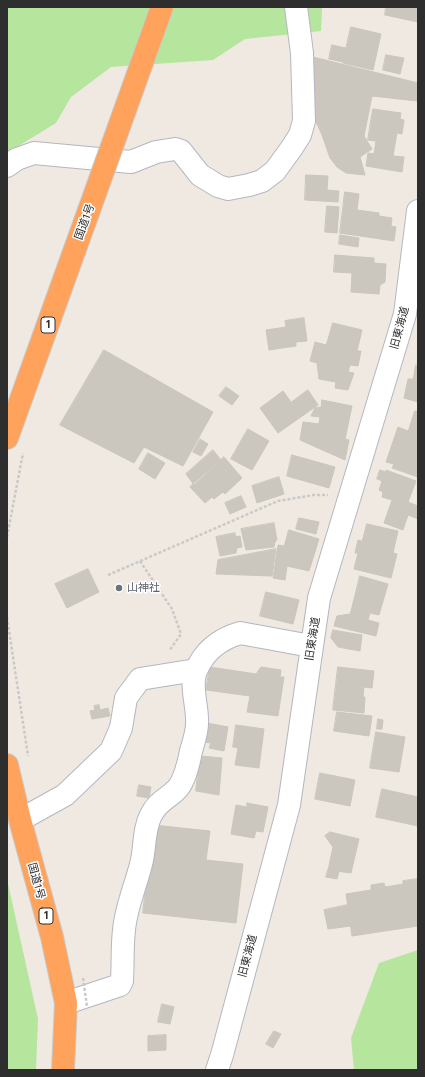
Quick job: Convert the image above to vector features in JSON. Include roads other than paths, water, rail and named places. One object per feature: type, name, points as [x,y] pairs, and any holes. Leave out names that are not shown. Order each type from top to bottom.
[{"type":"highway","name":"国道1号","points":[[7,438],[162,7]]},
{"type":"highway","name":"国道1号","points":[[7,765],[20,820],[52,937],[66,1003],[63,1070]]},
{"type":"street","points":[[7,166],[17,159],[34,153],[131,162],[156,152],[175,148],[181,151],[200,175],[218,186],[228,189],[262,181],[274,171],[291,149],[300,134],[304,121],[302,52],[296,7]]},
{"type":"street","name":"旧東海道","points":[[217,1070],[288,805],[319,598],[405,314],[418,211]]},
{"type":"street","points":[[66,1003],[120,985],[122,981],[124,929],[127,911],[142,860],[150,815],[164,799],[176,791],[181,785],[197,730],[194,676],[209,649],[230,636],[240,633],[311,646]]},
{"type":"street","points":[[20,820],[65,795],[111,750],[121,728],[126,698],[140,679],[196,670]]},
{"type":"place","name":"山神社","points":[[119,588]]}]
